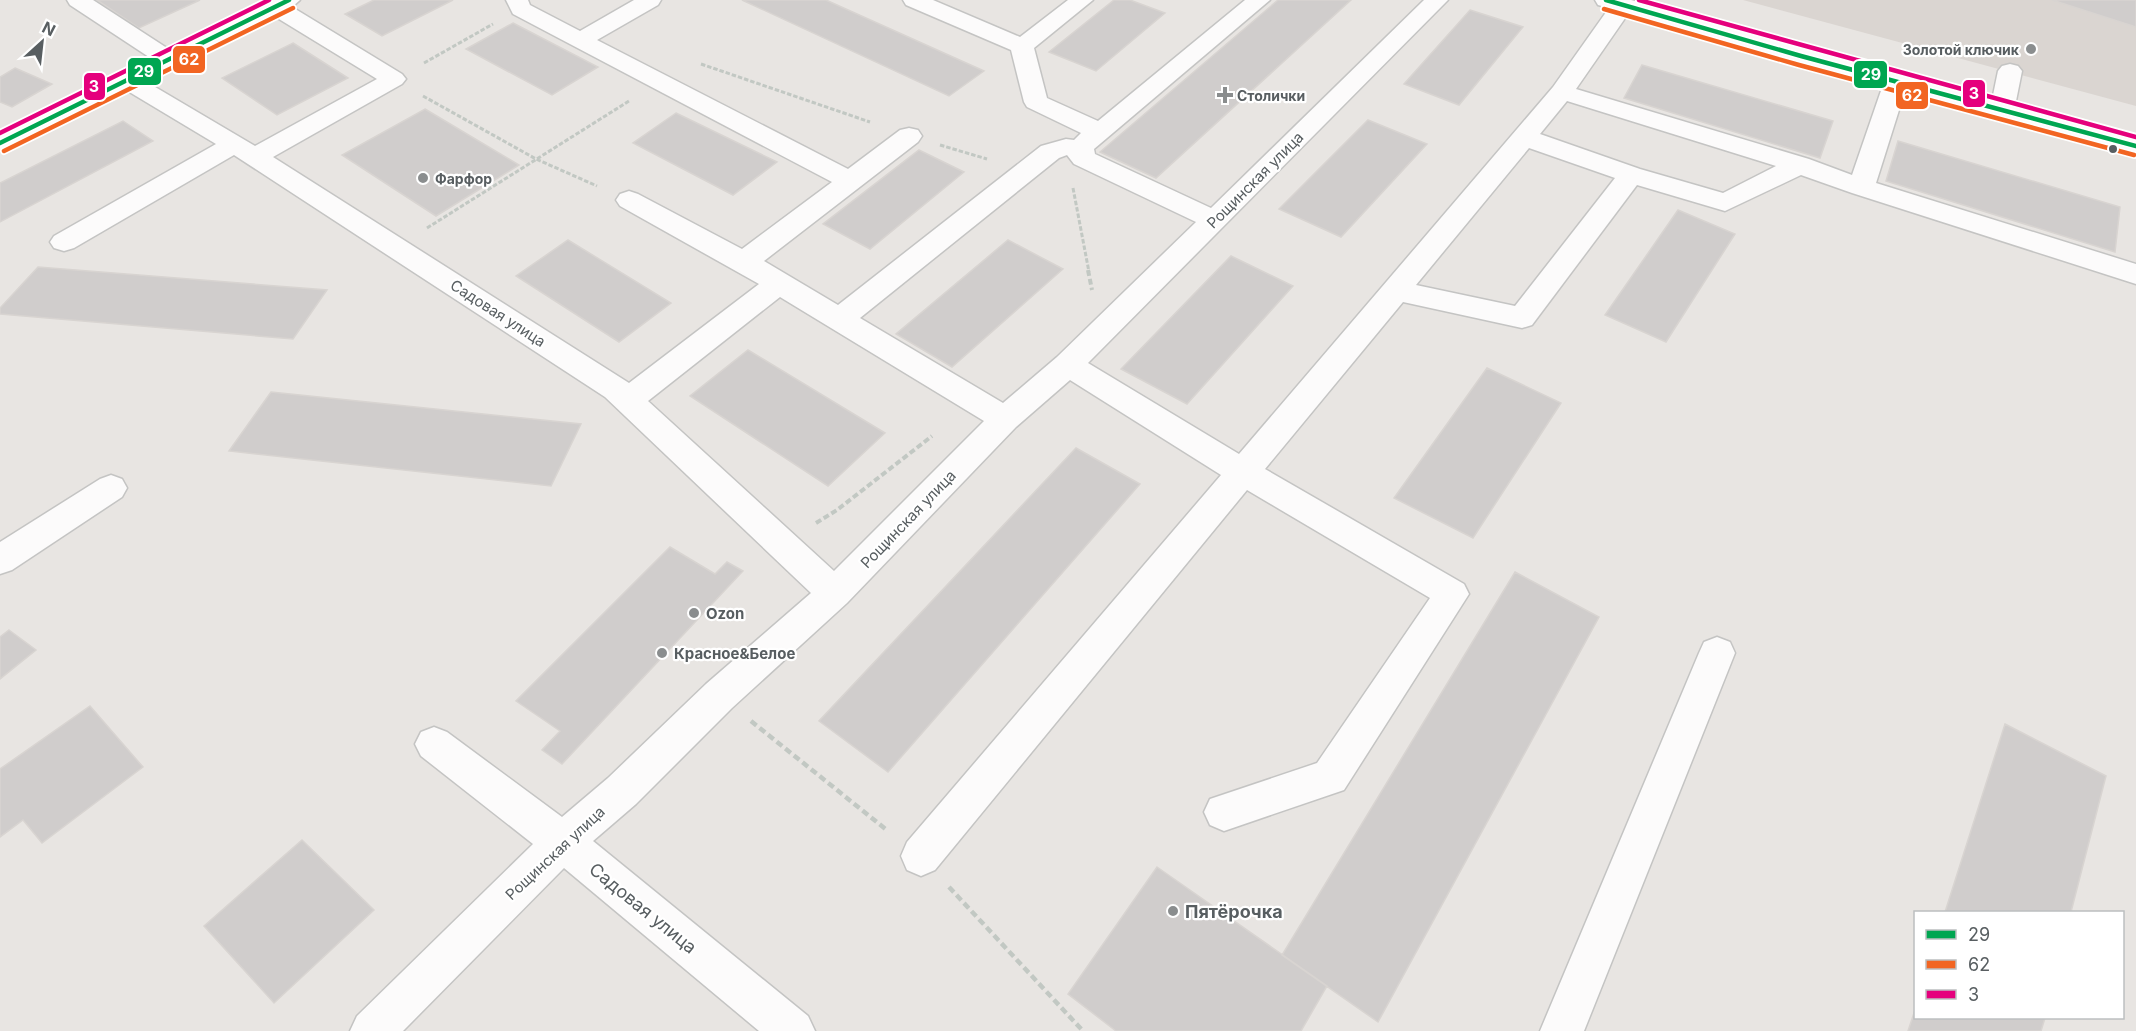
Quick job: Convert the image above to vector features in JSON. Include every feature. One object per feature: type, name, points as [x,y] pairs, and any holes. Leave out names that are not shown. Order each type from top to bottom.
[{"type":"street","points":[[78,0],[168,59]]},
{"type":"street","points":[[580,39],[650,0]]},
{"type":"street","points":[[914,0],[1022,45]]},
{"type":"street","points":[[1022,45],[1082,0]]},
{"type":"street","points":[[839,319],[1050,152],[1082,143],[1258,0]]},
{"type":"street","name":"Рощинская улица","points":[[372,1031],[563,842],[622,791],[719,696],[835,593],[1005,419],[1068,365],[1437,0]]},
{"type":"street","points":[[921,856],[1562,92],[1615,3],[1896,82],[2136,146]]},
{"type":"street","points":[[0,143],[125,79],[282,4],[394,79]]},
{"type":"street","points":[[519,4],[580,39],[850,181]]},
{"type":"street","points":[[1022,45],[1036,102],[1082,143],[1083,158],[1215,219]]},
{"type":"street","points":[[2002,110],[2010,71]]},
{"type":"street","name":"Садовая улица","points":[[125,79],[245,150],[616,389],[835,593]]},
{"type":"street","points":[[64,243],[245,150],[394,79]]},
{"type":"street","points":[[1861,187],[1896,82]]},
{"type":"street","points":[[1562,92],[1800,165],[1861,187],[2136,274]]},
{"type":"street","points":[[744,262],[909,135]]},
{"type":"street","points":[[1524,137],[1631,175],[1725,202],[1800,165]]},
{"type":"street","points":[[1395,291],[1522,318],[1631,175]]},
{"type":"street","points":[[629,200],[744,262],[1005,419]]},
{"type":"street","points":[[628,400],[779,283]]},
{"type":"street","points":[[1068,365],[1243,472],[1452,594],[1330,777],[1224,812]]},
{"type":"street","points":[[0,560],[111,489]]},
{"type":"street","points":[[1562,1031],[1716,653]]},
{"type":"street","name":"Садовая улица","points":[[434,744],[563,842],[793,1031]]},
{"type":"path","points":[[519,4],[394,79],[536,159],[629,200]]},
{"type":"path","points":[[698,63],[909,135],[1027,171]]},
{"type":"path","points":[[396,248],[660,81]]},
{"type":"path","points":[[1082,143],[1092,294]]},
{"type":"shaded area","name":"Золотой ключик","points":[[1743,0],[2052,0],[2136,27],[2136,106]]},
{"type":"building","points":[[97,0],[200,0],[139,28]]},
{"type":"building","points":[[374,0],[453,0],[382,36],[345,14]]},
{"type":"building","points":[[742,0],[826,0],[984,71],[949,96]]},
{"type":"building","points":[[1114,0],[1130,0],[1165,13],[1096,71],[1049,52]]},
{"type":"building","points":[[1278,0],[1351,0],[1156,178],[1100,152]]},
{"type":"building","points":[[2052,0],[2136,0],[2136,27]]},
{"type":"building","points":[[1470,10],[1523,27],[1459,105],[1404,84]]},
{"type":"building","points":[[513,23],[598,67],[552,95],[466,49]]},
{"type":"building","points":[[293,43],[348,78],[277,115],[222,78]]},
{"type":"building","points":[[1642,65],[1833,121],[1820,158],[1624,98]]},
{"type":"building","points":[[15,68],[52,84],[12,107],[0,102],[0,77]]},
{"type":"building","points":[[425,109],[519,165],[436,216],[342,155]]},
{"type":"building","points":[[676,113],[777,162],[733,195],[633,143]]},
{"type":"building","points":[[1368,120],[1427,144],[1341,237],[1279,209]]},
{"type":"building","points":[[123,121],[153,141],[0,222],[0,183]]},
{"type":"building","points":[[1898,141],[2120,207],[2115,252],[1886,181]]},
{"type":"building","points":[[919,150],[964,172],[870,249],[823,224]]},
{"type":"building","points":[[1678,210],[1735,234],[1666,342],[1605,315]]},
{"type":"building","points":[[568,240],[671,303],[619,342],[516,276]]},
{"type":"building","points":[[1008,240],[1063,269],[952,367],[896,334]]},
{"type":"building","points":[[1231,256],[1293,286],[1187,404],[1121,369]]},
{"type":"building","points":[[38,267],[327,290],[293,339],[0,314],[0,308]]},
{"type":"building","points":[[748,350],[885,433],[828,486],[690,396]]},
{"type":"building","points":[[1487,368],[1561,403],[1473,538],[1394,498]]},
{"type":"building","points":[[271,392],[581,424],[551,486],[229,451]]},
{"type":"building","points":[[1076,448],[1140,484],[888,772],[819,721]]},
{"type":"building","points":[[670,547],[715,574],[727,562],[743,571],[562,764],[542,750],[560,731],[516,701]]},
{"type":"building","points":[[1515,572],[1599,617],[1378,1022],[1282,955]]},
{"type":"building","points":[[9,630],[36,650],[0,679],[0,637]]},
{"type":"building","points":[[90,706],[143,767],[42,843],[23,820],[0,837],[0,769]]},
{"type":"building","points":[[2005,724],[2106,776],[2071,911],[1945,911]]},
{"type":"building","points":[[302,840],[374,910],[274,1003],[204,926]]},
{"type":"building","name":"Пятёрочка","points":[[1157,867],[1327,986],[1301,1031],[1116,1031],[1068,994]]},
{"type":"building","points":[[1914,1013],[1914,1019],[2045,1019],[2041,1031],[1908,1031]]},
{"type":"transit line","name":"3","points":[[0,133],[269,0]]},
{"type":"transit line","name":"29","points":[[0,143],[289,0]]},
{"type":"transit line","name":"29","points":[[1606,0],[1801,56],[2136,146]]},
{"type":"transit line","name":"3","points":[[1639,0],[2136,137]]},
{"type":"transit line","name":"62","points":[[4,151],[293,8]]},
{"type":"transit line","name":"62","points":[[1604,9],[1799,65],[2134,155]]},
{"type":"place","name":"Золотой ключик","points":[[2031,49]]},
{"type":"place","name":"Столички","points":[[1225,95]]},
{"type":"place","name":"Фарфор","points":[[423,178]]},
{"type":"place","name":"Ozon","points":[[694,613]]},
{"type":"place","name":"Красное&Белое","points":[[662,653]]},
{"type":"place","name":"Пятёрочка","points":[[1173,911]]}]
